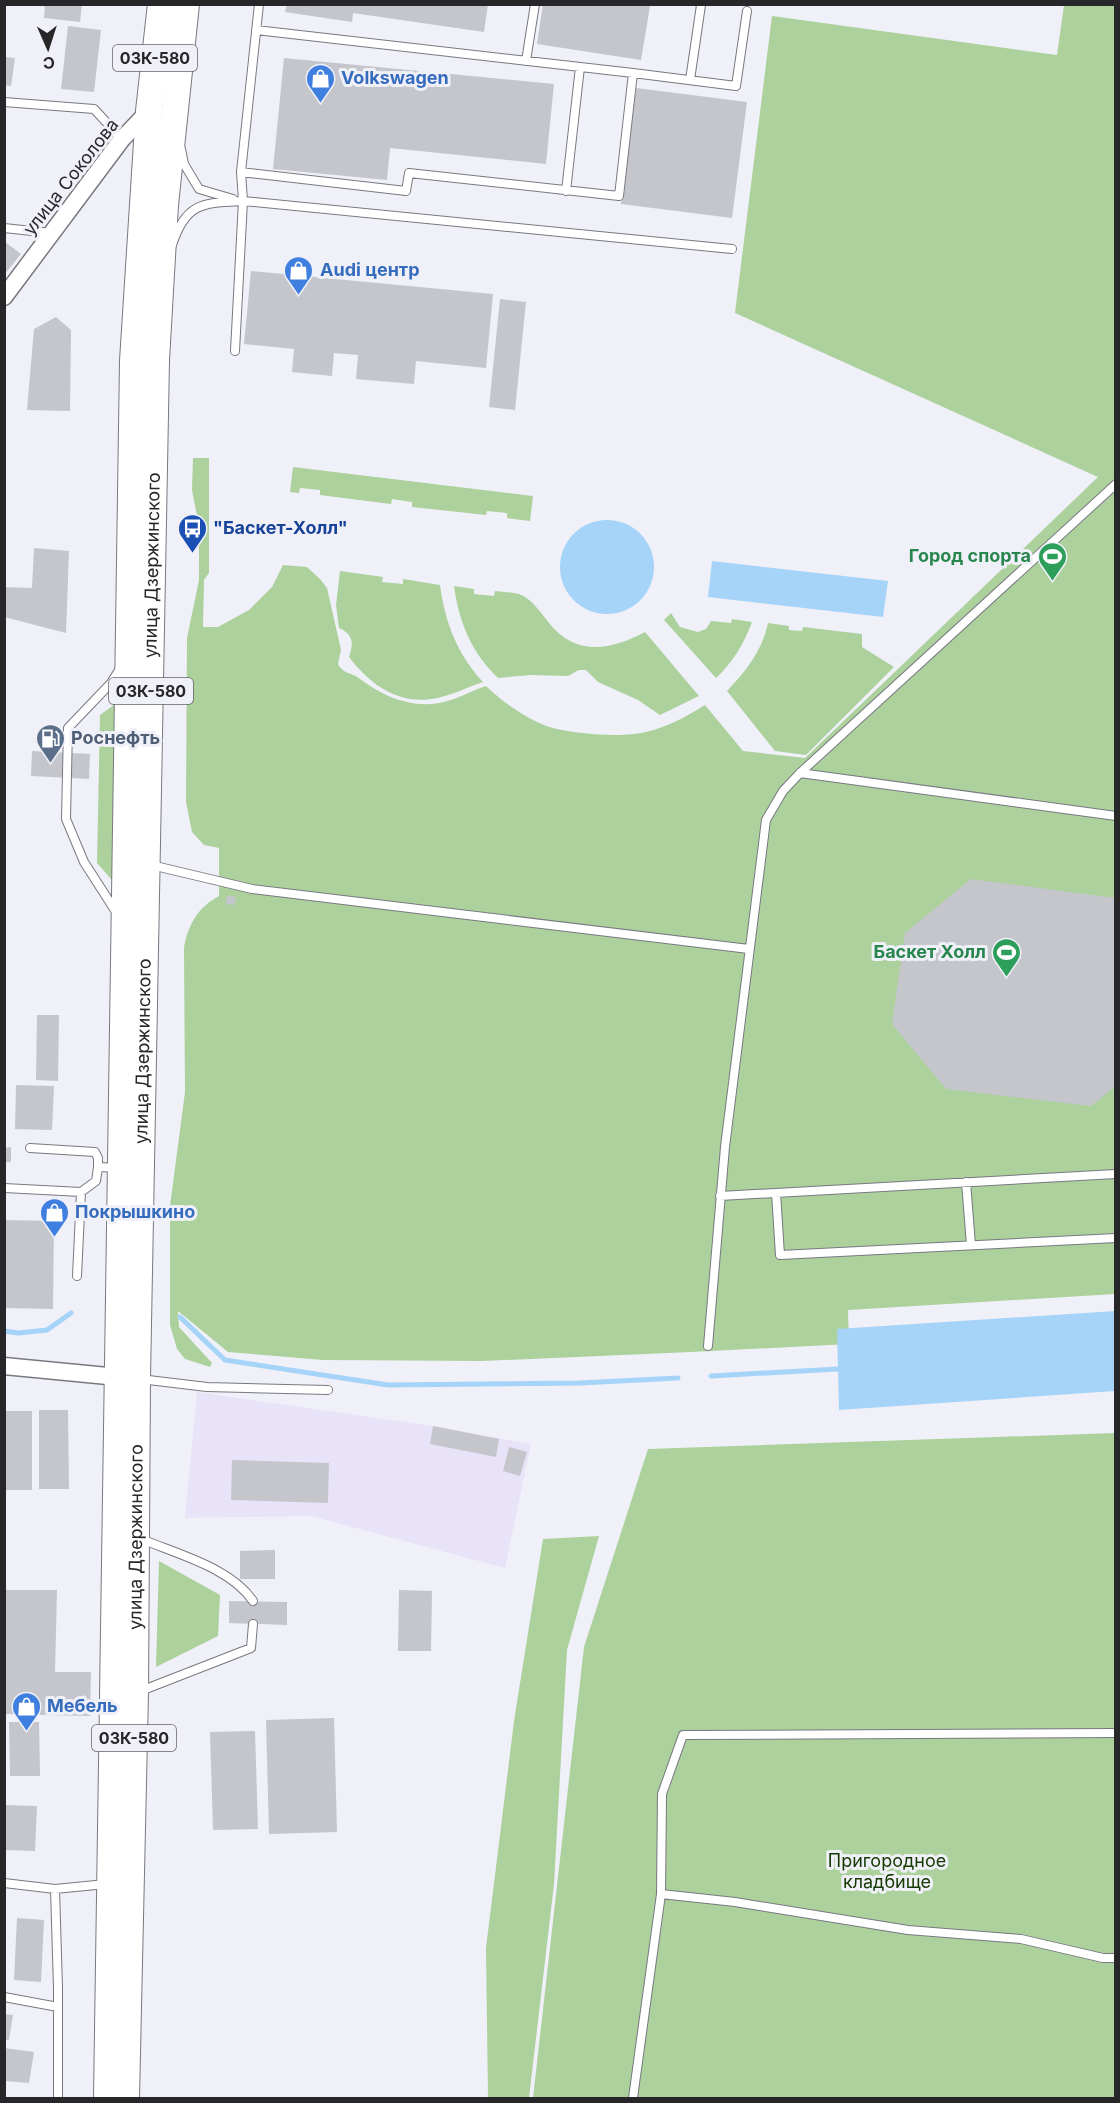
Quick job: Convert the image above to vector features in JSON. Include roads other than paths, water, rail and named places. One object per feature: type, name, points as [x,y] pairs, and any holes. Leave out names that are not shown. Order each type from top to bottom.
[{"type":"main road","name":"улица Дзержинского","points":[[126,2098],[136,1537],[127,1378],[110,1167],[125,925],[137,862],[130,654],[133,360],[149,111],[161,4]]},
{"type":"main road","name":"улица Дзержинского","points":[[107,2098],[110,1885],[127,1378],[137,862],[159,298],[165,205],[186,4]]},
{"type":"street","name":"улица Соколова","points":[[4,297],[122,139],[149,111]]},
{"type":"street","points":[[4,1366],[127,1378]]},
{"type":"lane","points":[[235,351],[243,201],[242,172],[259,4]]},
{"type":"lane","points":[[526,61],[535,4]]},
{"type":"lane","points":[[690,80],[701,5]]},
{"type":"lane","points":[[256,30],[736,86],[747,11]]},
{"type":"lane","points":[[566,190],[580,67]]},
{"type":"lane","points":[[242,172],[406,191],[409,173],[619,196],[633,73]]},
{"type":"lane","points":[[4,102],[94,110],[122,139]]},
{"type":"lane","points":[[174,108],[184,164],[190,177],[199,189],[243,201]]},
{"type":"lane","points":[[159,298],[174,238],[185,219],[197,206],[216,202],[243,201],[732,249]]},
{"type":"lane","points":[[4,228],[52,232]]},
{"type":"lane","points":[[708,1346],[720,1196],[766,820],[782,793],[800,773],[1116,484]]},
{"type":"lane","points":[[125,925],[84,862],[66,819],[66,796],[68,728],[111,683],[130,654]]},
{"type":"lane","points":[[800,773],[1116,816]]},
{"type":"lane","points":[[137,862],[252,889],[749,949]]},
{"type":"lane","points":[[4,1188],[81,1192],[110,1167],[95,1152],[30,1148]]},
{"type":"lane","points":[[720,1196],[1116,1174]]},
{"type":"lane","points":[[966,1182],[971,1245]]},
{"type":"lane","points":[[77,1276],[81,1192]]},
{"type":"lane","points":[[776,1193],[780,1255],[1116,1238]]},
{"type":"lane","points":[[127,1378],[207,1387],[328,1390]]},
{"type":"lane","points":[[136,1537],[223,1573],[245,1590],[253,1601]]},
{"type":"lane","points":[[135,1693],[251,1648],[253,1624]]},
{"type":"lane","points":[[633,2098],[661,1894],[662,1794],[683,1735],[1116,1733]]},
{"type":"lane","points":[[4,1883],[55,1889],[110,1885]]},
{"type":"lane","points":[[55,1889],[58,2098]]},
{"type":"lane","points":[[661,1894],[735,1902],[908,1930],[1021,1939],[1103,1958],[1116,1958]]},
{"type":"lane","points":[[4,1997],[58,2007]]},
{"type":"water","points":[[598,520],[616,520],[641,533],[651,549],[654,567],[651,585],[641,601],[616,614],[598,614],[573,601],[560,576],[560,558],[573,533]]},
{"type":"water","points":[[712,561],[888,581],[883,617],[708,597]]},
{"type":"water","points":[[1115,1311],[1115,1391],[839,1410],[837,1329]]},
{"type":"waterway","points":[[4,1331],[18,1333],[47,1330],[71,1313]]},
{"type":"waterway","points":[[180,1317],[225,1360],[388,1385],[580,1383],[678,1378]]},
{"type":"waterway","points":[[711,1376],[838,1369]]},
{"type":"place","name":"Volkswagen","points":[[320,104]]},
{"type":"place","name":"Audi центр","points":[[299,296]]},
{"type":"place","name":"\"Баскет-Холл\"","points":[[192,554]]},
{"type":"place","name":"Город спорта","points":[[1052,582]]},
{"type":"place","name":"Роснефть","points":[[50,764]]},
{"type":"place","name":"Баскет Холл","points":[[1007,978]]},
{"type":"place","name":"Покрышкино","points":[[54,1238]]},
{"type":"place","name":"Мебель","points":[[26,1732]]},
{"type":"park label","name":"Пригородное кладбище","points":[[887,1871]]}]
